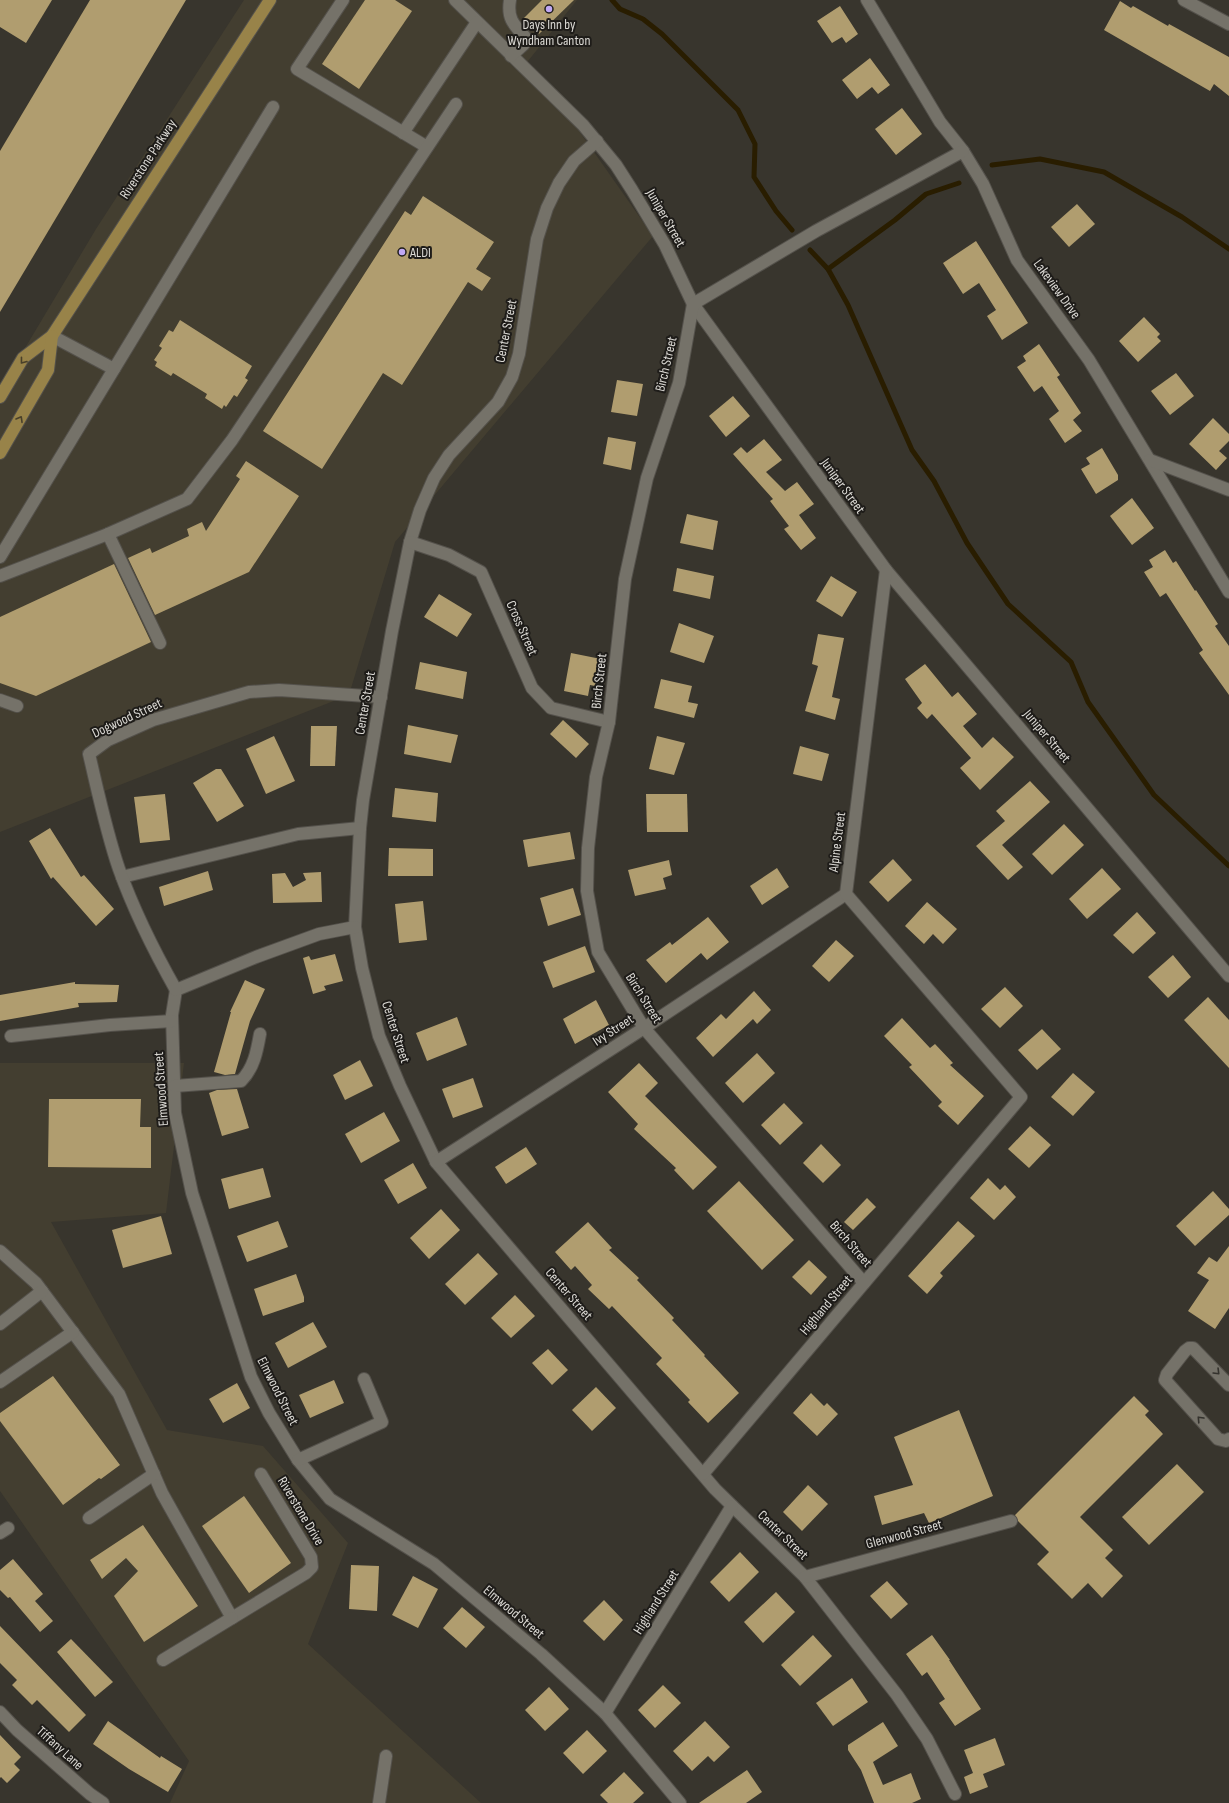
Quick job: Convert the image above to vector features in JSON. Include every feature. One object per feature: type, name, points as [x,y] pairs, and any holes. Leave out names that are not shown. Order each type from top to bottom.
[{"type":"main road","name":"Riverstone Parkway","points":[[0,397],[23,358],[52,336],[270,0]]},
{"type":"main road","name":"Riverstone Parkway","points":[[0,453],[48,370],[52,336]]},
{"type":"street","points":[[343,0],[297,69],[427,147]]},
{"type":"street","name":"Juniper Street","points":[[455,0],[583,125],[597,141],[632,190],[653,224],[694,304],[886,570],[1229,976]]},
{"type":"street","points":[[510,0],[508,10],[512,23],[525,37],[524,44],[511,56]]},
{"type":"street","name":"Lakeview Drive","points":[[868,0],[940,122],[963,151],[983,184],[1017,260],[1089,360],[1229,592]]},
{"type":"street","points":[[1184,0],[1229,24]]},
{"type":"street","points":[[403,132],[477,22]]},
{"type":"street","points":[[0,576],[108,534],[187,498],[232,440],[456,104]]},
{"type":"street","points":[[0,557],[273,108]]},
{"type":"street","name":"Center Street","points":[[597,141],[574,161],[559,183],[547,208],[537,239],[519,354],[512,377],[498,402],[449,455],[434,478],[420,510],[410,542],[381,697],[360,828],[355,927],[362,968],[379,1036],[400,1086],[436,1162],[715,1489],[805,1577],[897,1694],[927,1740],[955,1794]]},
{"type":"street","points":[[694,304],[816,231],[963,151]]},
{"type":"street","name":"Birch Street","points":[[694,304],[679,383],[647,478],[625,579],[609,722],[596,777],[588,848],[587,892],[598,952],[644,1028],[864,1283]]},
{"type":"street","points":[[52,336],[114,369]]},
{"type":"street","points":[[1150,460],[1229,490]]},
{"type":"street","points":[[108,534],[160,643]]},
{"type":"street","name":"Cross Street","points":[[410,542],[448,555],[481,572],[532,688],[551,708],[609,722]]},
{"type":"street","name":"Alpine Street","points":[[846,894],[886,570]]},
{"type":"street","name":"Dogwood Street","points":[[176,990],[147,938],[122,877],[106,828],[89,754],[108,740],[152,720],[249,692],[279,690],[381,697]]},
{"type":"street","points":[[0,700],[17,706]]},
{"type":"street","points":[[122,877],[298,834],[360,828]]},
{"type":"street","name":"Ivy Street","points":[[436,1162],[644,1028],[846,894]]},
{"type":"street","name":"Highland Street","points":[[703,1474],[1021,1097],[846,894]]},
{"type":"street","points":[[176,990],[256,957],[319,934],[355,927]]},
{"type":"street","name":"Elmwood Street","points":[[176,990],[172,1021],[176,1113],[192,1193],[218,1270],[233,1324],[251,1377],[269,1413],[298,1460],[330,1499],[434,1564],[541,1654],[605,1713],[680,1803]]},
{"type":"street","points":[[11,1036],[110,1025],[172,1021]]},
{"type":"street","points":[[175,1086],[241,1081],[249,1073],[260,1034]]},
{"type":"street","points":[[0,1251],[36,1283],[119,1394],[162,1493],[232,1618]]},
{"type":"street","points":[[0,1324],[42,1291]]},
{"type":"street","points":[[0,1382],[73,1332]]},
{"type":"street","points":[[1229,1385],[1193,1348],[1189,1348],[1185,1351],[1165,1380],[1218,1438],[1226,1441],[1229,1439]]},
{"type":"street","points":[[298,1460],[382,1422],[364,1379]]},
{"type":"street","points":[[89,1518],[154,1474]]},
{"type":"street","name":"Riverstone Drive","points":[[163,1660],[306,1573],[312,1567],[311,1557],[261,1474]]},
{"type":"street","name":"Highland Street","points":[[605,1713],[732,1506]]},
{"type":"street","name":"Glenwood Street","points":[[805,1577],[1012,1521]]},
{"type":"street","name":"Tiffany Lane","points":[[0,1712],[17,1730],[90,1794],[103,1803]]},
{"type":"street","points":[[379,1803],[386,1756]]},
{"type":"shaded area","points":[[244,0],[577,0],[520,71],[577,128],[653,236],[395,542],[349,695],[0,832],[0,390],[96,229]]},
{"type":"shaded area","points":[[0,1063],[184,1063],[166,1213],[51,1222],[167,1430],[263,1446],[348,1543],[308,1644],[481,1803],[170,1803],[189,1761],[0,1491]]},
{"type":"building","points":[[0,0],[52,0],[26,43],[0,27]]},
{"type":"building","points":[[90,0],[186,0],[0,312],[0,151]]},
{"type":"building","points":[[365,0],[395,0],[412,11],[359,89],[322,64]]},
{"type":"building","name":"Days Inn by Wyndham Canton","points":[[542,0],[574,0],[539,34],[524,18]]},
{"type":"building","points":[[1120,1],[1131,8],[1133,6],[1168,26],[1169,24],[1229,57],[1229,96],[1214,84],[1210,91],[1104,30]]},
{"type":"building","points":[[840,6],[858,34],[846,43],[842,37],[832,43],[817,21]]},
{"type":"building","points":[[870,58],[890,85],[878,94],[872,87],[857,99],[842,80]]},
{"type":"building","points":[[902,108],[922,134],[896,155],[875,129]]},
{"type":"building","points":[[423,196],[494,242],[476,269],[491,278],[482,291],[468,282],[402,385],[383,373],[322,469],[263,431],[405,211],[411,215]]},
{"type":"building","points":[[1077,204],[1095,224],[1069,247],[1051,227]]},
{"type":"building","points":[[976,241],[1028,323],[1002,340],[987,316],[996,310],[979,283],[963,294],[943,263]]},
{"type":"building","points":[[1144,317],[1160,334],[1157,337],[1161,341],[1138,362],[1119,341]]},
{"type":"building","points":[[180,320],[252,366],[245,378],[248,380],[237,397],[234,395],[226,407],[224,405],[222,409],[205,398],[207,394],[173,373],[171,376],[155,366],[157,362],[154,360],[162,348],[159,346],[169,330],[173,332]]},
{"type":"building","points":[[1039,344],[1060,375],[1057,377],[1081,413],[1073,420],[1082,431],[1065,443],[1049,419],[1059,411],[1042,386],[1034,392],[1017,367],[1026,361],[1023,356]]},
{"type":"building","points":[[1176,373],[1194,396],[1170,415],[1151,391]]},
{"type":"building","points":[[617,380],[643,384],[637,416],[611,412]]},
{"type":"building","points":[[733,396],[750,416],[726,437],[709,416]]},
{"type":"building","points":[[1213,418],[1229,434],[1229,441],[1219,451],[1227,458],[1216,470],[1189,444]]},
{"type":"building","points":[[608,437],[636,442],[631,470],[603,464]]},
{"type":"building","points":[[764,439],[782,460],[766,472],[785,491],[797,482],[814,504],[799,515],[816,538],[801,550],[784,529],[789,526],[770,501],[773,499],[733,454],[741,447],[747,453]]},
{"type":"building","points":[[1102,448],[1118,475],[1118,480],[1096,494],[1081,469],[1090,464],[1086,458]]},
{"type":"building","points":[[246,461],[299,496],[249,572],[155,615],[128,558],[150,548],[152,553],[189,536],[187,529],[202,522],[206,531],[240,479],[236,476]]},
{"type":"building","points":[[1132,498],[1154,528],[1132,545],[1110,516]]},
{"type":"building","points":[[687,514],[718,521],[713,550],[680,543]]},
{"type":"building","points":[[1165,550],[1173,563],[1176,561],[1195,591],[1196,590],[1218,624],[1215,626],[1229,646],[1229,695],[1199,653],[1203,650],[1166,593],[1160,597],[1144,572],[1153,567],[1149,560]]},
{"type":"building","points":[[114,564],[151,642],[36,696],[0,683],[0,617]]},
{"type":"building","points":[[677,568],[714,576],[710,599],[673,591]]},
{"type":"building","points":[[831,576],[857,592],[842,617],[816,601]]},
{"type":"building","points":[[439,594],[472,614],[457,637],[424,617]]},
{"type":"building","points":[[679,623],[714,636],[704,663],[670,652]]},
{"type":"building","points":[[818,634],[844,638],[832,697],[840,699],[835,720],[805,711],[818,666],[812,664]]},
{"type":"building","points":[[571,653],[601,659],[595,686],[590,685],[588,696],[564,691]]},
{"type":"building","points":[[420,662],[467,672],[463,699],[415,689]]},
{"type":"building","points":[[925,664],[952,697],[958,692],[977,714],[963,726],[982,748],[993,737],[1014,757],[980,790],[960,768],[971,758],[932,714],[927,719],[917,708],[922,703],[905,679]]},
{"type":"building","points":[[661,679],[692,686],[688,702],[698,704],[694,718],[654,708]]},
{"type":"building","points":[[563,720],[589,744],[576,758],[550,734]]},
{"type":"building","points":[[408,725],[458,735],[451,763],[404,754]]},
{"type":"building","points":[[311,726],[337,726],[335,766],[310,766]]},
{"type":"building","points":[[274,736],[295,781],[266,794],[246,749]]},
{"type":"building","points":[[657,736],[685,743],[674,775],[649,769]]},
{"type":"building","points":[[800,746],[829,754],[822,781],[793,774]]},
{"type":"building","points":[[216,769],[221,769],[244,806],[217,822],[193,783]]},
{"type":"building","points":[[1030,781],[1050,802],[1002,845],[1023,867],[1008,880],[976,846],[1005,821],[996,811]]},
{"type":"building","points":[[395,788],[438,793],[436,822],[392,817]]},
{"type":"building","points":[[165,794],[170,840],[140,843],[134,797]]},
{"type":"building","points":[[646,794],[687,794],[688,832],[647,832]]},
{"type":"building","points":[[1064,824],[1084,845],[1052,875],[1032,854]]},
{"type":"building","points":[[50,828],[81,877],[84,875],[114,909],[96,926],[53,877],[51,879],[29,841]]},
{"type":"building","points":[[570,832],[575,859],[528,867],[523,840]]},
{"type":"building","points":[[389,848],[433,849],[433,876],[388,876]]},
{"type":"building","points":[[893,859],[912,880],[888,902],[869,882]]},
{"type":"building","points":[[669,860],[672,875],[663,878],[666,889],[635,896],[628,870]]},
{"type":"building","points":[[777,868],[789,887],[762,905],[750,886]]},
{"type":"building","points":[[1102,868],[1121,889],[1087,919],[1069,899]]},
{"type":"building","points":[[208,871],[213,890],[164,906],[159,887]]},
{"type":"building","points":[[321,872],[322,902],[273,903],[272,874],[285,873],[293,887],[306,880],[303,873]]},
{"type":"building","points":[[573,888],[581,915],[548,926],[540,898]]},
{"type":"building","points":[[423,901],[427,940],[399,943],[395,904]]},
{"type":"building","points":[[927,902],[957,929],[943,944],[933,934],[924,944],[905,926]]},
{"type":"building","points":[[1137,912],[1156,933],[1133,954],[1113,935]]},
{"type":"building","points":[[708,917],[729,942],[707,960],[701,953],[666,983],[646,960],[670,942],[672,945]]},
{"type":"building","points":[[836,940],[854,956],[829,982],[812,966]]},
{"type":"building","points":[[585,946],[595,972],[553,988],[543,962]]},
{"type":"building","points":[[335,954],[343,981],[324,986],[326,990],[313,994],[303,958],[309,956],[311,960]]},
{"type":"building","points":[[1173,955],[1191,977],[1168,998],[1148,977]]},
{"type":"building","points":[[245,980],[265,989],[250,1021],[235,1074],[225,1075],[214,1072],[230,1012]]},
{"type":"building","points":[[75,982],[75,984],[119,985],[117,1002],[78,1003],[79,1007],[0,1021],[0,995]]},
{"type":"building","points":[[1005,987],[1023,1006],[1000,1028],[981,1009]]},
{"type":"building","points":[[754,991],[771,1010],[757,1024],[753,1019],[713,1057],[696,1038],[721,1014],[726,1019]]},
{"type":"building","points":[[1208,997],[1229,1020],[1229,1068],[1184,1020]]},
{"type":"building","points":[[596,1000],[609,1025],[575,1044],[563,1019]]},
{"type":"building","points":[[457,1017],[467,1045],[427,1061],[416,1033]]},
{"type":"building","points":[[902,1018],[930,1048],[935,1044],[953,1063],[950,1065],[984,1096],[958,1125],[938,1106],[942,1102],[909,1067],[912,1065],[884,1036]]},
{"type":"building","points":[[1042,1029],[1061,1049],[1037,1070],[1018,1050]]},
{"type":"building","points":[[757,1053],[775,1073],[743,1103],[725,1083]]},
{"type":"building","points":[[360,1060],[373,1086],[345,1100],[333,1075]]},
{"type":"building","points":[[639,1063],[658,1083],[645,1096],[717,1167],[693,1190],[674,1170],[676,1168],[634,1129],[638,1124],[608,1092]]},
{"type":"building","points":[[1073,1073],[1095,1092],[1073,1116],[1051,1097]]},
{"type":"building","points":[[473,1078],[483,1107],[453,1118],[442,1089]]},
{"type":"building","points":[[237,1089],[249,1128],[222,1136],[209,1093],[217,1090]]},
{"type":"building","points":[[49,1099],[141,1099],[140,1127],[151,1127],[151,1168],[48,1167]]},
{"type":"building","points":[[784,1103],[803,1123],[780,1145],[761,1125]]},
{"type":"building","points":[[384,1112],[400,1141],[361,1163],[345,1134]]},
{"type":"building","points":[[1030,1126],[1051,1145],[1029,1168],[1008,1149]]},
{"type":"building","points":[[821,1144],[841,1165],[823,1183],[803,1163]]},
{"type":"building","points":[[526,1147],[537,1164],[506,1184],[495,1167]]},
{"type":"building","points":[[413,1163],[427,1188],[398,1204],[384,1180]]},
{"type":"building","points":[[263,1168],[271,1197],[229,1209],[221,1179]]},
{"type":"building","points":[[988,1178],[1000,1190],[1005,1185],[1016,1197],[994,1220],[970,1198]]},
{"type":"building","points":[[739,1181],[794,1240],[762,1270],[707,1211]]},
{"type":"building","points":[[1213,1191],[1229,1209],[1229,1215],[1195,1246],[1176,1226]]},
{"type":"building","points":[[867,1198],[876,1207],[853,1230],[844,1222]]},
{"type":"building","points":[[441,1209],[460,1230],[429,1259],[410,1238]]},
{"type":"building","points":[[161,1216],[172,1254],[123,1268],[112,1230]]},
{"type":"building","points":[[278,1221],[288,1247],[247,1262],[237,1236]]},
{"type":"building","points":[[958,1221],[975,1236],[940,1273],[943,1276],[927,1294],[908,1276]]},
{"type":"building","points":[[588,1222],[612,1248],[609,1250],[639,1278],[637,1280],[674,1318],[672,1320],[739,1393],[708,1423],[688,1402],[690,1400],[656,1364],[662,1358],[612,1306],[609,1309],[588,1289],[592,1285],[575,1266],[571,1270],[555,1252]]},
{"type":"building","points":[[1229,1246],[1229,1308],[1215,1329],[1188,1311],[1209,1280],[1197,1273],[1209,1257],[1217,1262]]},
{"type":"building","points":[[478,1253],[498,1274],[465,1305],[445,1284]]},
{"type":"building","points":[[809,1260],[827,1277],[811,1295],[792,1277]]},
{"type":"building","points":[[296,1274],[304,1297],[304,1302],[263,1316],[254,1289]]},
{"type":"building","points":[[515,1295],[535,1316],[511,1338],[491,1318]]},
{"type":"building","points":[[313,1322],[327,1347],[288,1368],[275,1343]]},
{"type":"building","points":[[548,1349],[568,1370],[552,1385],[532,1363]]},
{"type":"building","points":[[53,1376],[120,1465],[101,1479],[99,1478],[63,1505],[0,1421],[0,1413]]},
{"type":"building","points":[[334,1380],[344,1403],[310,1418],[299,1395]]},
{"type":"building","points":[[237,1383],[250,1408],[223,1423],[209,1399]]},
{"type":"building","points":[[596,1387],[616,1408],[592,1431],[572,1410]]},
{"type":"building","points":[[811,1393],[824,1406],[827,1403],[838,1414],[817,1436],[793,1413]]},
{"type":"building","points":[[1134,1396],[1149,1411],[1145,1415],[1163,1434],[1080,1517],[1113,1550],[1105,1558],[1123,1576],[1102,1598],[1088,1583],[1072,1599],[1037,1564],[1049,1552],[1018,1521],[1015,1515]]},
{"type":"building","points":[[959,1410],[993,1496],[929,1523],[924,1513],[882,1525],[874,1496],[913,1485],[894,1437]]},
{"type":"building","points":[[1177,1464],[1204,1492],[1149,1545],[1122,1517]]},
{"type":"building","points":[[808,1485],[828,1504],[802,1531],[783,1512]]},
{"type":"building","points":[[244,1496],[291,1563],[249,1593],[202,1526]]},
{"type":"building","points":[[143,1525],[198,1606],[144,1642],[114,1596],[138,1571],[126,1558],[102,1579],[90,1560]]},
{"type":"building","points":[[740,1552],[759,1572],[729,1602],[710,1582]]},
{"type":"building","points":[[13,1559],[43,1594],[35,1601],[53,1621],[40,1632],[10,1597],[8,1598],[0,1590],[0,1570]]},
{"type":"building","points":[[351,1565],[379,1566],[377,1611],[349,1609]]},
{"type":"building","points":[[413,1576],[438,1589],[418,1628],[392,1615]]},
{"type":"building","points":[[887,1581],[908,1604],[891,1619],[870,1596]]},
{"type":"building","points":[[776,1592],[795,1612],[763,1643],[744,1622]]},
{"type":"building","points":[[604,1600],[623,1620],[604,1641],[583,1621]]},
{"type":"building","points":[[462,1607],[485,1627],[466,1648],[443,1628]]},
{"type":"building","points":[[0,1626],[86,1715],[69,1732],[37,1700],[32,1705],[12,1685],[17,1680],[0,1663]]},
{"type":"building","points":[[813,1635],[832,1656],[800,1686],[781,1665]]},
{"type":"building","points":[[932,1635],[950,1660],[981,1709],[955,1726],[939,1703],[945,1699],[927,1672],[922,1676],[906,1654]]},
{"type":"building","points":[[71,1639],[113,1682],[95,1697],[57,1652]]},
{"type":"building","points":[[852,1678],[868,1702],[833,1726],[816,1703]]},
{"type":"building","points":[[663,1685],[681,1703],[655,1728],[638,1710]]},
{"type":"building","points":[[549,1687],[569,1709],[545,1731],[525,1710]]},
{"type":"building","points":[[108,1721],[160,1758],[161,1756],[182,1769],[168,1792],[129,1769],[93,1744]]},
{"type":"building","points":[[705,1721],[730,1747],[714,1762],[708,1756],[692,1771],[673,1751]]},
{"type":"building","points":[[883,1722],[898,1746],[873,1762],[883,1785],[911,1773],[921,1799],[912,1803],[874,1803],[861,1770],[848,1750],[848,1745]]},
{"type":"building","points":[[587,1730],[607,1751],[583,1774],[563,1753]]},
{"type":"building","points":[[0,1735],[21,1757],[14,1764],[20,1770],[7,1783],[1,1777],[0,1778]]},
{"type":"building","points":[[995,1738],[1005,1765],[983,1774],[988,1787],[970,1794],[964,1777],[973,1773],[964,1750]]},
{"type":"building","points":[[747,1770],[762,1792],[746,1803],[699,1803]]},
{"type":"building","points":[[624,1772],[644,1793],[633,1803],[608,1803],[600,1795]]},
{"type":"waterway","points":[[612,0],[620,9],[643,19],[662,34],[738,110],[755,144],[754,177],[776,211],[792,230]]},
{"type":"waterway","points":[[992,165],[1040,159],[1104,172],[1182,217],[1229,249]]},
{"type":"waterway","points":[[828,269],[895,220],[926,194],[959,183]]},
{"type":"waterway","points":[[810,250],[828,269],[848,305],[912,450],[934,481],[967,543],[1008,604],[1071,662],[1088,702],[1154,795],[1229,866]]},
{"type":"place","name":"Days Inn by Wyndham Canton","points":[[549,9]]},
{"type":"place","name":"ALDI","points":[[402,252]]}]
